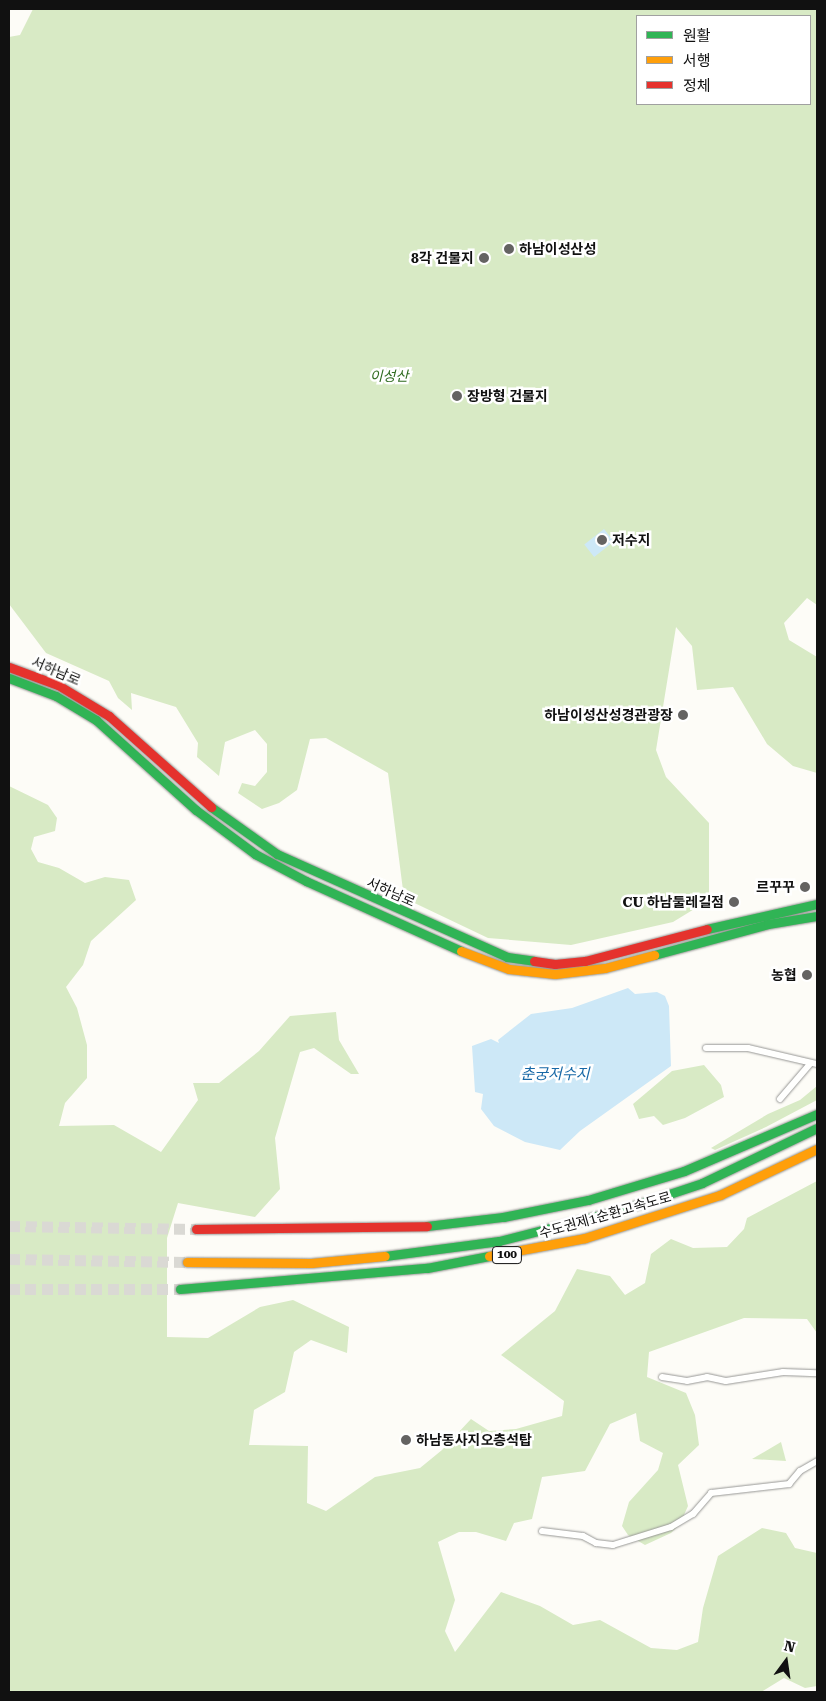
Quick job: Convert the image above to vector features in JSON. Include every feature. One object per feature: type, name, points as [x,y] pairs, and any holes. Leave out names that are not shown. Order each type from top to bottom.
[{"type":"main road","name":"서하남로","points":[[9,667],[51,682],[83,698],[133,735],[225,818],[277,854],[507,957],[555,964],[593,960],[766,913],[817,904]]},
{"type":"main road","name":"서하남로","points":[[9,678],[56,696],[96,720],[196,810],[255,854],[351,902],[469,955],[509,969],[555,974],[605,968],[768,924],[817,916]]},
{"type":"main road","name":"수도권제1순환고속도로","points":[[196,1229],[433,1226],[502,1217],[588,1200],[684,1171],[817,1114]]},
{"type":"main road","name":"수도권제1순환고속도로","points":[[187,1262],[321,1262],[436,1252],[499,1241],[622,1210],[702,1182],[817,1128]]},
{"type":"main road","name":"수도권제1순환고속도로","points":[[180,1289],[426,1268],[576,1240],[720,1195],[817,1149]]},
{"type":"street","points":[[706,1048],[748,1048],[814,1064]]},
{"type":"street","points":[[780,1099],[814,1064]]},
{"type":"street","points":[[662,1377],[686,1381],[706,1377],[726,1381],[783,1372],[817,1373]]},
{"type":"street","points":[[542,1531],[583,1536],[596,1543],[613,1545],[671,1527],[692,1514],[710,1493],[789,1484],[800,1471],[817,1461]]},
{"type":"green space","name":"이성산","points":[[33,9],[817,9],[817,605],[807,598],[784,623],[789,640],[817,657],[817,773],[793,766],[767,744],[733,687],[697,690],[692,646],[676,627],[656,750],[666,777],[709,823],[709,900],[673,922],[571,945],[488,938],[404,898],[388,773],[326,738],[310,739],[297,790],[279,803],[262,809],[238,793],[242,783],[255,786],[267,772],[267,744],[255,730],[225,742],[219,776],[197,757],[198,743],[176,707],[131,693],[132,710],[118,698],[109,681],[46,653],[9,604],[9,37],[20,35]]},
{"type":"green space","points":[[9,786],[48,805],[57,818],[55,831],[34,837],[31,849],[38,862],[59,868],[85,883],[105,877],[129,880],[136,900],[91,941],[83,965],[66,987],[77,1008],[87,1045],[87,1078],[65,1103],[59,1126],[114,1125],[161,1152],[198,1100],[193,1083],[219,1083],[259,1051],[290,1016],[336,1012],[339,1040],[359,1074],[351,1074],[314,1048],[300,1052],[275,1138],[280,1189],[255,1217],[178,1203],[167,1238],[167,1337],[208,1338],[260,1307],[293,1300],[349,1327],[347,1353],[311,1340],[294,1352],[285,1392],[254,1410],[249,1445],[308,1446],[307,1503],[326,1511],[375,1477],[420,1468],[442,1450],[471,1419],[489,1431],[516,1429],[562,1416],[564,1401],[501,1355],[555,1311],[577,1269],[610,1276],[625,1295],[645,1283],[651,1254],[671,1239],[693,1248],[727,1247],[744,1229],[747,1218],[817,1181],[817,1333],[807,1319],[744,1318],[649,1352],[647,1377],[686,1393],[695,1415],[699,1445],[678,1465],[688,1506],[680,1524],[671,1533],[645,1545],[628,1535],[622,1526],[629,1502],[658,1470],[663,1453],[640,1441],[636,1413],[610,1424],[585,1471],[542,1477],[532,1519],[514,1523],[506,1541],[476,1532],[459,1532],[438,1542],[455,1600],[445,1631],[455,1652],[501,1592],[540,1606],[573,1625],[600,1620],[651,1648],[677,1650],[698,1642],[703,1608],[718,1556],[762,1528],[786,1533],[795,1548],[817,1553],[817,1686],[805,1688],[784,1678],[761,1692],[9,1692]]},
{"type":"green space","points":[[704,1065],[721,1085],[724,1097],[685,1118],[663,1125],[654,1116],[639,1119],[633,1104],[672,1071]]},
{"type":"green space","points":[[817,1086],[817,1100],[766,1127],[715,1150],[711,1148],[768,1114],[800,1100]]},
{"type":"green space","points":[[781,1442],[786,1461],[752,1459]]},
{"type":"water","points":[[604,529],[614,542],[594,557],[584,544]]},
{"type":"water","name":"춘궁저수지","points":[[628,988],[635,994],[657,992],[665,996],[669,1006],[671,1066],[580,1131],[560,1150],[525,1142],[494,1126],[481,1109],[483,1094],[475,1092],[472,1046],[491,1039],[499,1043],[498,1040],[531,1014],[572,1008]]},
{"type":"tunnel","points":[[9,1226],[196,1229]]},
{"type":"tunnel","points":[[9,1259],[187,1262]]},
{"type":"tunnel","points":[[9,1289],[180,1289]]},
{"type":"traffic: fast","points":[[9,678],[56,696],[96,720],[196,810],[255,854],[306,881],[461,951]]},
{"type":"traffic: fast","points":[[211,807],[277,854],[507,957],[534,961]]},
{"type":"traffic: fast","points":[[707,929],[817,904]]},
{"type":"traffic: fast","points":[[654,955],[768,924],[817,916]]},
{"type":"traffic: fast","points":[[427,1226],[503,1217],[588,1200],[684,1171],[817,1114]]},
{"type":"traffic: fast","points":[[385,1256],[499,1241],[621,1210],[702,1183],[817,1128]]},
{"type":"traffic: fast","points":[[180,1289],[427,1268],[489,1256]]},
{"type":"traffic: slow","points":[[461,951],[509,969],[555,974],[605,968],[654,955]]},
{"type":"traffic: slow","points":[[489,1256],[585,1238],[720,1195],[817,1149]]},
{"type":"traffic: slow","points":[[187,1262],[311,1263],[385,1256]]},
{"type":"traffic: jam","points":[[9,667],[58,685],[109,716],[211,807]]},
{"type":"traffic: jam","points":[[534,961],[555,964],[585,961],[707,929]]},
{"type":"traffic: jam","points":[[196,1229],[427,1226]]},
{"type":"place","name":"하남이성산성","points":[[509,249]]},
{"type":"place","name":"8각 건물지","points":[[484,258]]},
{"type":"place","name":"장방형 건물지","points":[[457,396]]},
{"type":"place","name":"저수지","points":[[602,540]]},
{"type":"place","name":"하남이성산성경관광장","points":[[683,715]]},
{"type":"place","name":"르꾸꾸","points":[[805,887]]},
{"type":"place","name":"CU 하남둘레길점","points":[[734,902]]},
{"type":"place","name":"농협","points":[[807,975]]},
{"type":"place","name":"하남동사지오층석탑","points":[[406,1440]]}]
